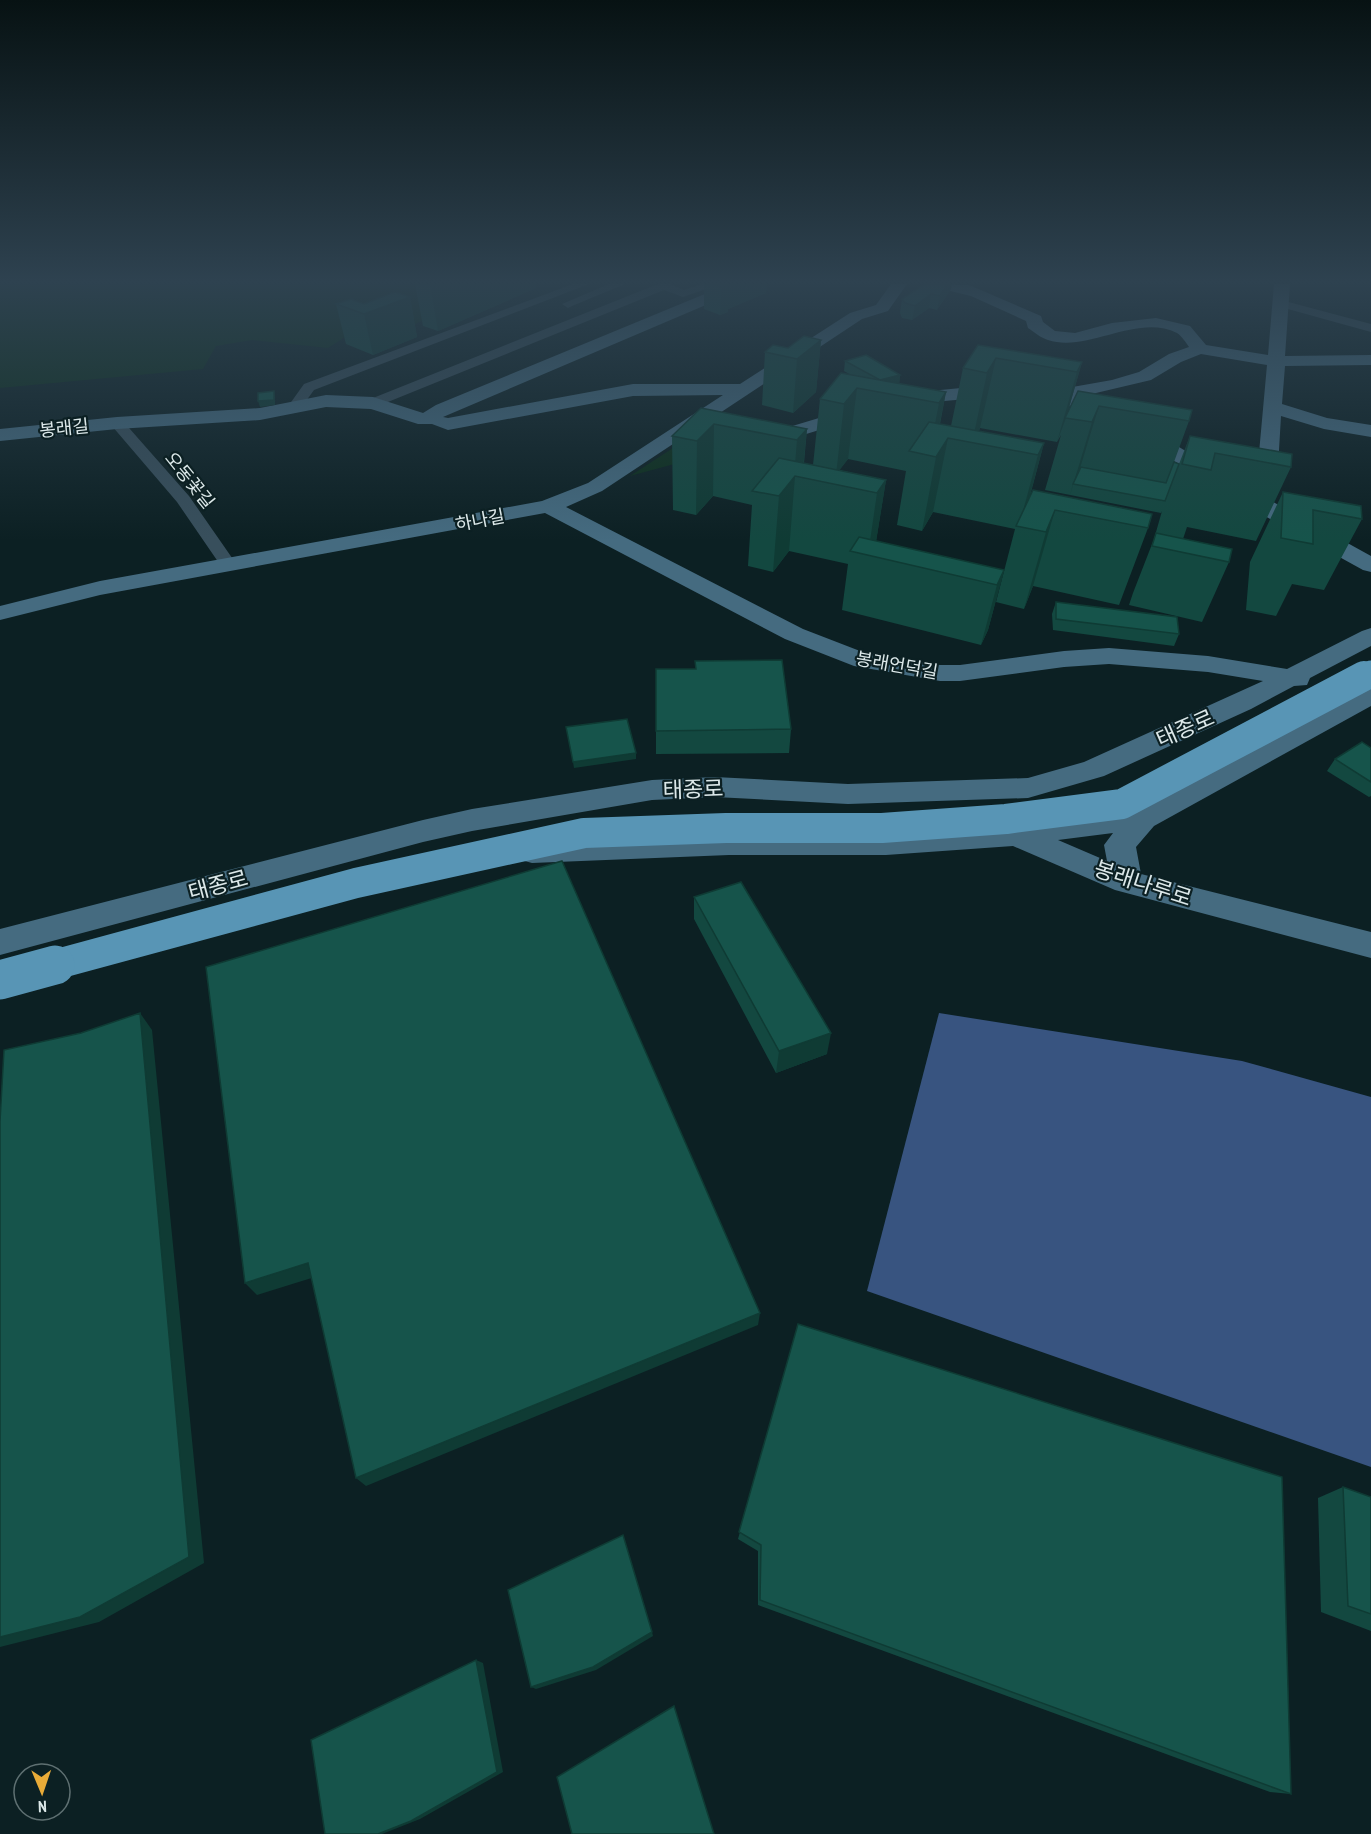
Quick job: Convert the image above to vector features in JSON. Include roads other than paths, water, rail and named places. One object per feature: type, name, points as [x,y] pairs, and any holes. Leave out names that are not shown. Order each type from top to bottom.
[{"type":"highway","points":[[0,959],[417,849],[593,814],[874,810],[1042,801],[1106,787],[1371,655]]},
{"type":"highway","points":[[0,980],[356,883],[584,833],[726,828],[882,828],[1006,819],[1122,804],[1369,689]]},
{"type":"main road","points":[[425,420],[443,409],[538,370]]},
{"type":"main road","name":"하나길","points":[[0,613],[100,588],[548,506],[595,487],[733,417],[747,389],[776,370]]},
{"type":"main road","points":[[1060,395],[1114,386],[1145,376],[1156,370]]},
{"type":"main road","points":[[1232,488],[1268,468],[1269,435],[1274,408],[1276,370]]},
{"type":"main road","points":[[733,417],[763,436],[780,436],[899,400],[1034,387],[1060,395],[1152,439],[1232,488],[1371,565]]},
{"type":"main road","name":"봉래길","points":[[0,435],[117,423],[260,414],[296,405],[378,396],[425,420],[448,424],[633,390],[747,389]]},
{"type":"main road","points":[[1274,408],[1324,423],[1371,431]]},
{"type":"main road","name":"봉래언덕길","points":[[548,506],[794,634],[854,658],[940,673],[960,673],[1064,659],[1110,656],[1208,664],[1369,689]]},
{"type":"main road","name":"태종로","points":[[0,942],[423,831],[577,801],[652,790],[715,787],[848,794],[1028,788],[1094,769],[1241,703],[1371,636]]},
{"type":"main road","points":[[1208,664],[1241,703]]},
{"type":"main road","name":"태종로","points":[[0,995],[356,893],[534,852],[729,844],[886,844],[1017,835],[1143,818],[1369,689]]},
{"type":"main road","name":"봉래나루로","points":[[925,793],[1126,882],[1371,945]]},
{"type":"main road","points":[[1126,882],[1120,845],[1143,818]]},
{"type":"street","points":[[296,405],[309,387],[355,370]]},
{"type":"street","points":[[378,396],[447,370]]},
{"type":"street","name":"오동꽃길","points":[[117,423],[183,499],[229,565]]},
{"type":"water","points":[[939,1013],[1242,1061],[1371,1097],[1371,1467],[867,1291]]}]
